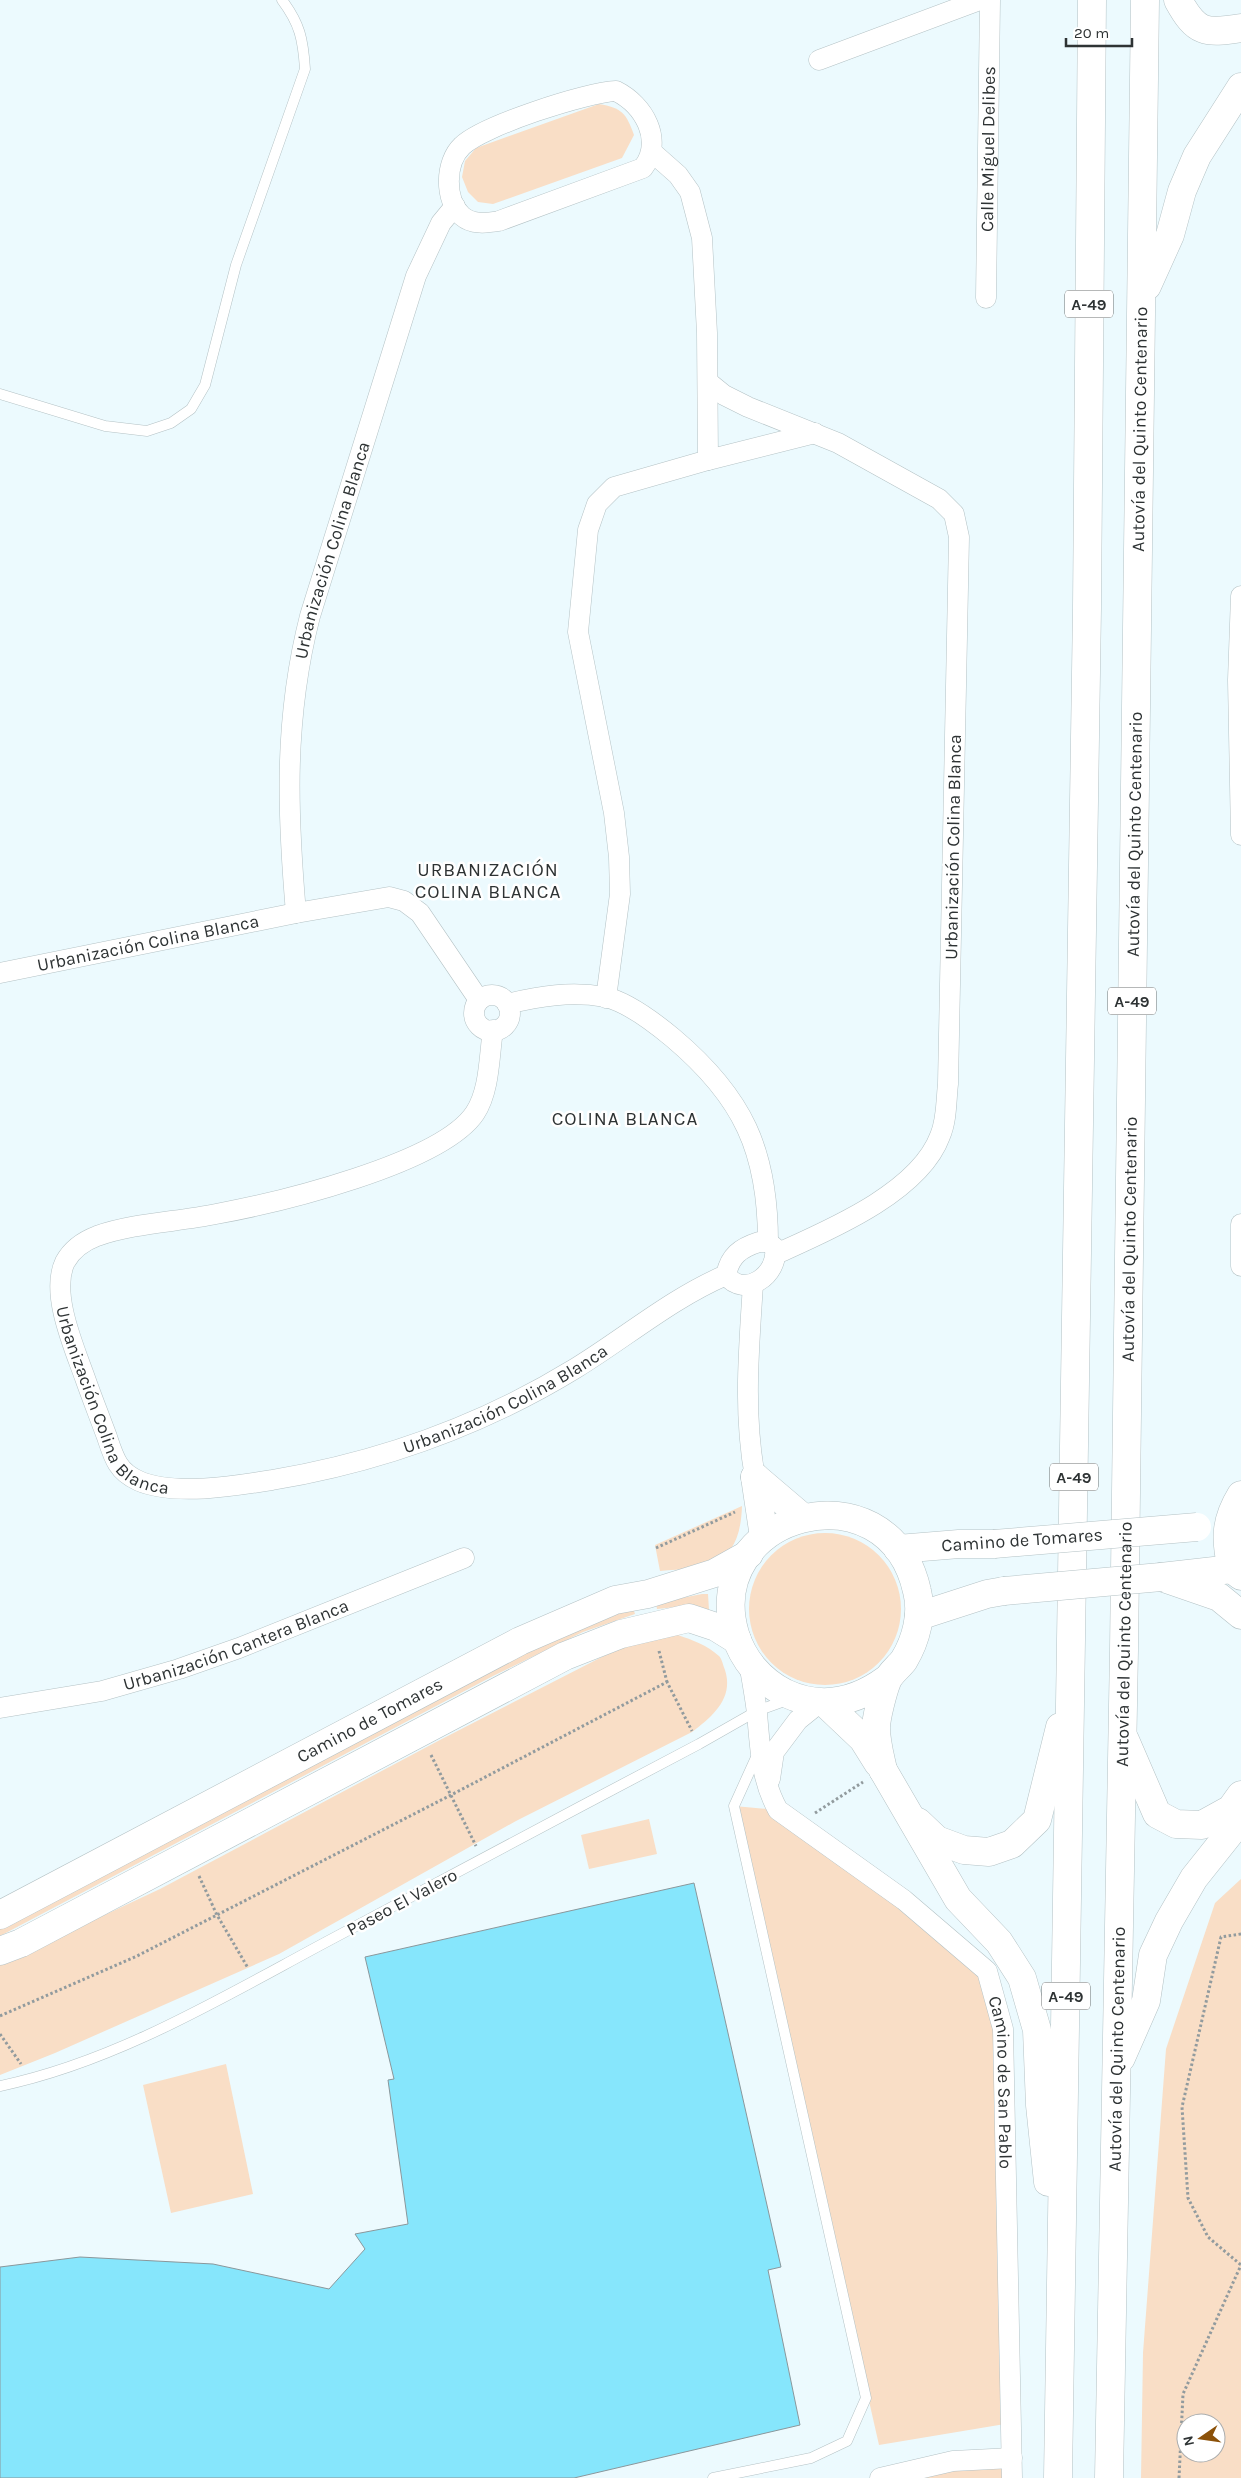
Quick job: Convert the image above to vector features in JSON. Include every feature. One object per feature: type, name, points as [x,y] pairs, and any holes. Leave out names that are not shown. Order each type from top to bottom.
[{"type":"main road","name":"A-49","points":[[1058,2478],[1087,598],[1092,0]]},
{"type":"main road","name":"Autovía del Quinto Centenario","points":[[1109,2478],[1122,1732],[1145,0]]},
{"type":"main road","points":[[1178,0],[1189,21],[1213,32],[1241,28]]},
{"type":"main road","points":[[1142,297],[1170,235],[1182,190],[1197,156],[1241,87]]},
{"type":"main road","points":[[755,1477],[802,1517]]},
{"type":"main road","points":[[743,1652],[734,1628],[732,1602],[737,1577],[757,1545],[755,1477]]},
{"type":"main road","points":[[919,1616],[969,1599],[1004,1591],[1160,1577],[1236,1573],[1226,1544],[1236,1503]]},
{"type":"main road","name":"Camino de Tomares","points":[[898,1549],[959,1544],[994,1544],[1198,1527],[1236,1503]]},
{"type":"main road","name":"Camino de Tomares","points":[[0,1915],[520,1641],[615,1600],[648,1594],[715,1573],[757,1545],[782,1525],[802,1517],[832,1514],[847,1517],[876,1529],[898,1549],[911,1570],[918,1592],[919,1616],[914,1640],[903,1661],[887,1679]]},
{"type":"main road","points":[[1160,1577],[1219,1596],[1241,1615]]},
{"type":"main road","name":"Camino de Tomares","points":[[0,1951],[21,1943],[190,1855],[565,1656],[621,1634],[654,1628],[689,1618],[716,1627],[743,1652],[771,1684],[813,1701],[863,1739],[883,1770]]},
{"type":"main road","points":[[813,1701],[858,1697],[887,1679]]},
{"type":"main road","points":[[887,1679],[876,1728],[883,1770],[958,1899],[999,1942],[1022,1978],[1037,2030],[1040,2105],[1060,2300]]},
{"type":"main road","points":[[904,1809],[937,1840],[964,1850],[989,1852],[1012,1844],[1037,1820],[1070,1692]]},
{"type":"main road","points":[[1122,1732],[1157,1814],[1170,1821],[1176,1824],[1202,1825],[1232,1809],[1241,1796]]},
{"type":"main road","points":[[1116,2071],[1146,2000],[1153,1955],[1169,1921],[1194,1878],[1241,1819]]},
{"type":"street","points":[[819,60],[980,0]]},
{"type":"street","name":"Calle Miguel Delibes","points":[[986,298],[990,0]]},
{"type":"street","points":[[616,91],[636,104],[643,113],[652,140],[652,152],[643,168],[633,174],[499,222],[487,223],[469,220],[462,216],[455,206],[448,180],[450,168],[460,147],[483,132],[588,95],[616,91]]},
{"type":"street","points":[[652,152],[678,175],[690,192],[702,238],[708,382],[708,460]]},
{"type":"street","name":"Urbanización Colina Blanca","points":[[296,913],[290,839],[289,769],[291,722],[301,652],[310,616],[416,276],[441,223],[455,206]]},
{"type":"street","name":"Urbanización Colina Blanca","points":[[708,382],[724,395],[748,407],[838,443],[940,498],[949,506],[957,521],[959,557],[946,1115],[940,1137],[929,1155],[911,1176],[886,1197],[857,1216],[772,1248]]},
{"type":"street","points":[[606,998],[620,894],[619,858],[614,813],[578,632],[588,530],[597,504],[614,487],[708,460],[815,433]]},
{"type":"street","points":[[1241,596],[1238,680],[1241,835]]},
{"type":"street","name":"Urbanización Colina Blanca","points":[[0,973],[296,913],[389,897],[404,901],[420,913],[479,1000]]},
{"type":"street","points":[[507,1004],[543,996],[574,994],[606,998],[623,1004],[660,1028],[695,1057],[733,1103],[754,1143],[762,1171],[768,1210],[772,1248],[773,1267],[767,1276],[753,1284],[742,1285],[732,1283],[726,1275],[728,1263],[736,1252],[748,1245],[759,1242],[772,1248]]},
{"type":"street","points":[[487,995],[496,995],[507,1004],[510,1017],[505,1025],[487,1031],[479,1026],[474,1017],[474,1008],[479,1000],[487,995]]},
{"type":"street","name":"Urbanización Colina Blanca","points":[[493,1030],[484,1096],[474,1115],[452,1135],[421,1152],[388,1167],[337,1184],[219,1214],[111,1232],[76,1247],[65,1262],[60,1282],[63,1310],[84,1378],[117,1462],[129,1476],[148,1485],[174,1488],[216,1487],[314,1472],[441,1436],[537,1392],[696,1289],[726,1275]]},
{"type":"street","points":[[1241,1224],[1239,1256],[1241,1266]]},
{"type":"street","points":[[753,1284],[747,1391],[750,1450],[755,1477]]},
{"type":"street","name":"Urbanización Cantera Blanca","points":[[0,1708],[102,1691],[179,1669],[239,1648],[464,1558]]},
{"type":"street","name":"Camino de San Pablo","points":[[743,1652],[756,1711],[759,1750],[768,1793],[778,1810],[904,1900],[987,1971],[1003,2029],[1012,2478]]},
{"type":"street","points":[[768,1793],[774,1752],[813,1701]]},
{"type":"street","points":[[880,2478],[952,2461],[1012,2458]]},
{"type":"lane","points":[[0,394],[105,426],[147,431],[171,423],[192,408],[205,385],[236,266],[305,69],[303,42],[296,18],[282,0]]},
{"type":"lane","name":"Paseo El Valero","points":[[0,2086],[31,2079],[91,2060],[255,1980],[699,1744],[756,1711],[813,1701]]},
{"type":"lane","points":[[713,2478],[810,2458],[847,2441],[866,2398],[734,1806],[759,1750]]},
{"type":"path","points":[[656,1548],[741,1510]]},
{"type":"path","points":[[654,1628],[667,1682],[699,1744]]},
{"type":"path","points":[[0,2016],[137,1956],[667,1682]]},
{"type":"path","points":[[419,1732],[482,1858]]},
{"type":"path","points":[[798,1824],[883,1770]]},
{"type":"path","points":[[190,1855],[217,1915],[255,1980]]},
{"type":"path","points":[[1179,2478],[1184,2394],[1241,2265],[1208,2237],[1188,2198],[1182,2107],[1222,1936],[1241,1934]]},
{"type":"path","points":[[0,2034],[31,2079]]},
{"type":"shaded area","points":[[599,104],[613,107],[622,113],[634,135],[622,158],[493,204],[478,202],[468,192],[462,177],[465,161],[476,148]]},
{"type":"shaded area","points":[[742,1506],[740,1526],[735,1541],[728,1552],[719,1560],[694,1568],[660,1571],[655,1545]]},
{"type":"shaded area","points":[[825,1533],[840,1534],[854,1539],[879,1555],[895,1580],[900,1594],[900,1624],[895,1638],[879,1663],[854,1679],[840,1684],[825,1685],[810,1684],[796,1679],[771,1663],[755,1638],[750,1624],[749,1609],[750,1594],[755,1580],[771,1555],[796,1539],[810,1534]]},
{"type":"shaded area","points":[[708,1594],[709,1610],[686,1606],[657,1609],[656,1603]]},
{"type":"shaded area","points":[[633,1608],[635,1614],[583,1632],[493,1676],[0,1936],[0,1925],[575,1625]]},
{"type":"shaded area","points":[[678,1635],[704,1646],[719,1656],[722,1660],[727,1680],[727,1689],[720,1706],[692,1732],[516,1821],[279,1954],[55,2053],[0,2075],[0,1964],[160,1889],[438,1741],[633,1641]]},
{"type":"shaded area","points":[[734,1806],[778,1810],[987,1971],[1003,2029],[1011,2423],[879,2445]]},
{"type":"shaded area","points":[[649,1819],[657,1854],[589,1869],[581,1835]]},
{"type":"shaded area","points":[[1241,1879],[1241,2478],[1141,2478],[1143,2353],[1166,2049],[1215,1903]]},
{"type":"shaded area","points":[[226,2064],[253,2194],[171,2213],[143,2085]]},
{"type":"shaded area","points":[[1012,2458],[1012,2478],[880,2478]]},
{"type":"building","points":[[694,1883],[781,2267],[768,2270],[800,2425],[574,2478],[0,2478],[0,2267],[80,2257],[213,2264],[329,2289],[365,2249],[355,2234],[408,2224],[388,2080],[394,2079],[365,1957]]},
{"type":"district","name":"URBANIZACIÓN COLINA BLANCA","points":[[488,880]]},
{"type":"district","name":"COLINA BLANCA","points":[[625,1118]]}]
